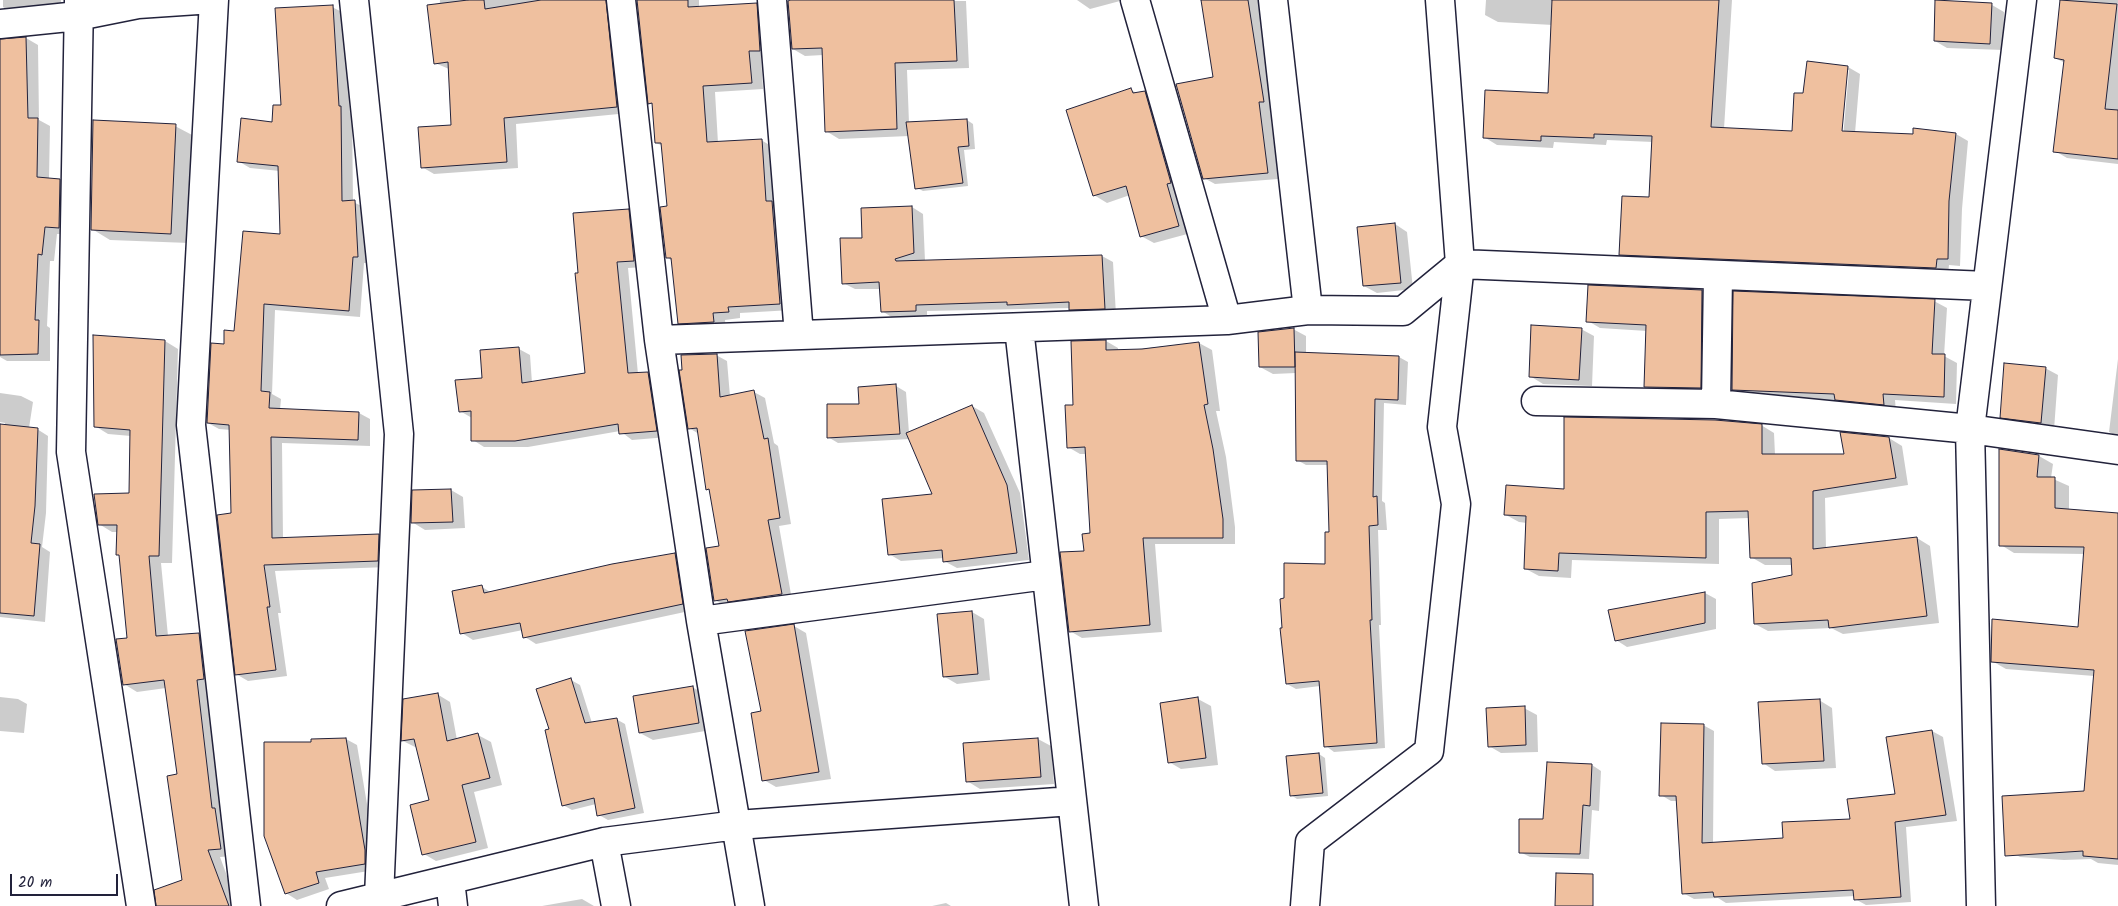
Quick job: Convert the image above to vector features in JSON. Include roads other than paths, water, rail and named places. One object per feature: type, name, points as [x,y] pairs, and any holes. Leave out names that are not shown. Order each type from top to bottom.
[{"type":"street","points":[[0,24],[79,8],[198,0]]},
{"type":"street","points":[[214,0],[191,425],[246,906]]},
{"type":"street","points":[[354,0],[399,434],[378,897]]},
{"type":"street","points":[[621,0],[659,340],[700,621],[750,906]]},
{"type":"street","points":[[772,0],[799,335]]},
{"type":"street","points":[[1135,0],[1227,320]]},
{"type":"street","points":[[1273,0],[1308,310]]},
{"type":"street","points":[[1304,906],[1310,842],[1429,751],[1456,504],[1442,427],[1460,264],[1440,0]]},
{"type":"street","points":[[1981,906],[1970,429],[2022,0]]},
{"type":"street","points":[[79,8],[71,452],[142,906]]},
{"type":"street","points":[[659,340],[1227,320],[1308,310],[1403,311],[1460,264],[1987,286]]},
{"type":"street","points":[[1716,404],[1718,274]]},
{"type":"street","points":[[1019,328],[1084,906]]},
{"type":"street","points":[[1536,400],[1716,404],[1970,429],[2118,450]]},
{"type":"street","points":[[700,621],[1046,575]]},
{"type":"street","points":[[340,906],[604,842],[737,825],[1072,801]]},
{"type":"street","points":[[604,842],[616,906]]},
{"type":"street","points":[[450,880],[453,906]]}]
